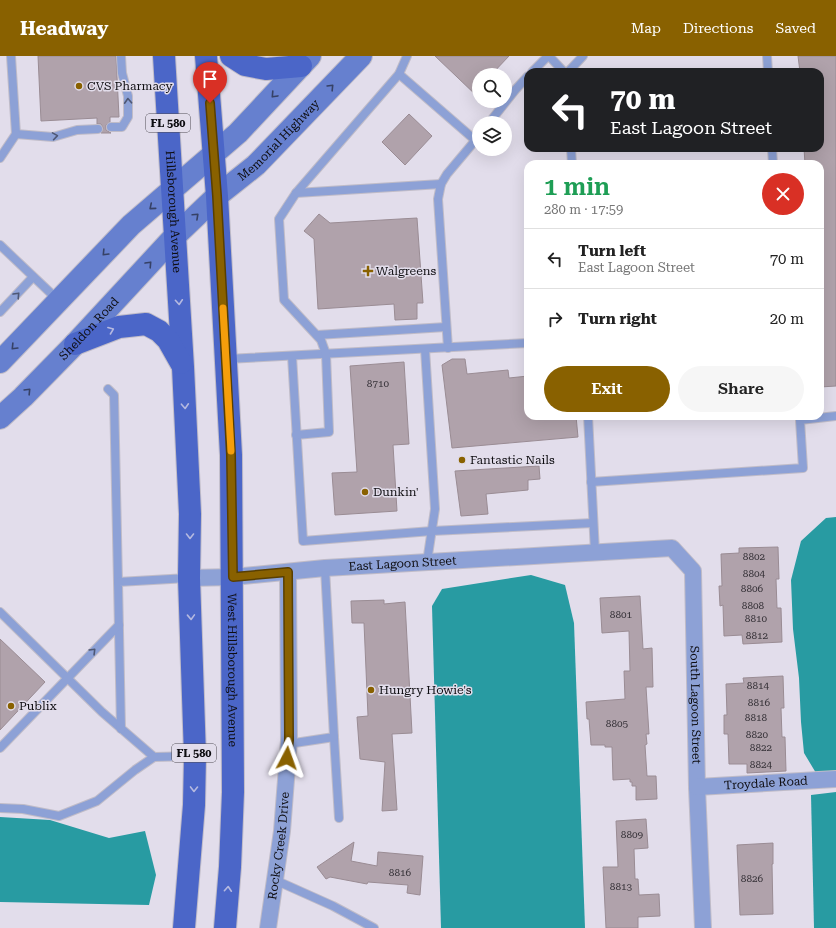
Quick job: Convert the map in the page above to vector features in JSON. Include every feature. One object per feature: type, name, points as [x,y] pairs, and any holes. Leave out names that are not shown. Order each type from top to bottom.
[{"type":"main road","name":"Hillsborough Avenue","points":[[164,56],[183,367]]},
{"type":"main road","name":"FL 580","points":[[206,56],[217,196]]},
{"type":"main road","points":[[231,56],[245,65],[266,69],[305,61]]},
{"type":"main road","name":"Memorial Highway","points":[[175,236],[217,196],[256,165],[361,56]]},
{"type":"main road","points":[[0,362],[132,225],[247,125],[305,61]]},
{"type":"main road","name":"West Hillsborough Avenue","points":[[217,196],[231,455],[233,577],[233,792],[225,928]]},
{"type":"main road","name":"Sheldon Road","points":[[0,418],[23,397],[74,344],[175,236]]},
{"type":"main road","points":[[74,344],[120,327],[146,324],[159,331],[168,340],[183,367]]},
{"type":"main road","name":"FL 580","points":[[183,367],[190,514],[189,578],[194,756],[193,819],[184,928]]},
{"type":"street","name":"South Lagoon Street","points":[[615,551],[672,548],[693,571],[697,787],[703,928]]},
{"type":"street","name":"East Lagoon Street","points":[[189,578],[233,577],[325,568],[615,551]]},
{"type":"street","name":"Rocky Creek Drive","points":[[268,928],[282,831],[288,744],[288,572]]},
{"type":"street","name":"Troydale Road","points":[[697,787],[836,779]]},
{"type":"lane","points":[[0,158],[16,134],[11,56]]},
{"type":"lane","points":[[111,128],[122,127],[128,117],[128,96],[122,73],[121,56]]},
{"type":"lane","points":[[296,435],[329,432],[326,354],[321,340],[284,300],[279,219],[296,193],[399,74],[407,56]]},
{"type":"lane","points":[[536,68],[549,56],[560,68]]},
{"type":"lane","points":[[572,68],[583,56]]},
{"type":"lane","points":[[767,56],[768,68]]},
{"type":"lane","points":[[399,74],[472,134]]},
{"type":"lane","points":[[495,116],[524,80]]},
{"type":"lane","points":[[16,134],[53,137],[77,130],[98,129]]},
{"type":"lane","points":[[448,348],[438,199],[441,184],[447,174],[472,144]]},
{"type":"lane","points":[[296,193],[441,184]]},
{"type":"lane","points":[[0,245],[33,278],[59,301]]},
{"type":"lane","points":[[0,312],[33,278]]},
{"type":"lane","points":[[317,335],[446,327]]},
{"type":"lane","points":[[226,359],[524,344]]},
{"type":"lane","points":[[425,349],[435,509],[427,562]]},
{"type":"lane","points":[[292,356],[303,541],[432,531],[593,523]]},
{"type":"lane","points":[[108,389],[114,395],[121,729]]},
{"type":"lane","points":[[824,417],[836,416]]},
{"type":"lane","points":[[588,420],[595,552]]},
{"type":"lane","points":[[591,482],[803,468],[799,420]]},
{"type":"lane","points":[[325,568],[339,818]]},
{"type":"lane","points":[[118,582],[189,578]]},
{"type":"lane","points":[[0,612],[102,712],[154,757]]},
{"type":"lane","points":[[0,748],[67,677],[119,625]]},
{"type":"lane","points":[[288,744],[334,737]]},
{"type":"lane","points":[[0,808],[23,809],[59,816],[97,801],[135,770],[154,757],[194,756]]},
{"type":"lane","points":[[275,880],[333,906],[374,928]]},
{"type":"water","points":[[836,517],[836,774],[816,773],[804,753],[799,678],[793,629],[791,580],[801,541],[826,518]]},
{"type":"water","points":[[531,575],[565,585],[574,623],[585,928],[441,928],[432,606],[442,589]]},
{"type":"water","points":[[836,792],[836,928],[814,928],[811,795]]},
{"type":"water","points":[[0,817],[50,820],[109,838],[145,831],[156,875],[149,905],[0,902]]},
{"type":"building","name":"CVS Pharmacy","points":[[38,56],[116,56],[119,117],[110,117],[110,122],[106,125],[106,130],[111,133],[101,133],[103,128],[101,124],[97,124],[97,118],[41,121]]},
{"type":"building","points":[[435,56],[509,56],[498,68],[472,68],[472,91]]},
{"type":"building","points":[[798,56],[836,56],[836,386],[824,387],[824,160],[805,160],[804,152],[824,152],[824,68],[800,68]]},
{"type":"building","points":[[409,114],[432,136],[405,165],[382,142]]},
{"type":"building","name":"Walgreens","points":[[319,214],[330,223],[417,218],[423,303],[417,303],[417,319],[395,320],[394,304],[318,309],[314,239],[304,231]]},
{"type":"building","points":[[452,359],[465,359],[467,374],[508,370],[509,378],[524,376],[524,420],[576,420],[578,437],[452,448],[442,365]]},
{"type":"building","points":[[404,362],[409,444],[393,445],[397,511],[335,515],[332,473],[357,472],[350,366]]},
{"type":"building","points":[[539,466],[540,479],[528,480],[528,490],[486,494],[488,514],[461,516],[455,471]]},
{"type":"building","points":[[778,547],[779,579],[776,579],[777,608],[781,608],[782,642],[743,644],[742,635],[724,636],[723,605],[720,606],[719,586],[722,586],[721,554],[739,553],[739,548]]},
{"type":"building","points":[[640,596],[643,649],[652,648],[653,687],[646,687],[649,734],[646,734],[647,744],[645,745],[647,776],[656,776],[657,799],[636,800],[636,786],[632,786],[630,779],[613,780],[612,747],[605,747],[605,745],[591,745],[586,702],[625,699],[624,671],[630,671],[629,631],[602,633],[600,598]]},
{"type":"building","points":[[384,600],[384,604],[405,602],[412,733],[392,734],[397,810],[382,811],[385,762],[360,759],[357,717],[368,716],[364,623],[352,623],[351,601]]},
{"type":"building","name":"Publix","points":[[0,639],[45,682],[0,730]]},
{"type":"building","points":[[783,676],[784,708],[781,708],[782,737],[785,737],[786,771],[747,773],[747,764],[729,764],[728,734],[724,734],[724,715],[727,715],[726,684],[744,683],[743,678]]},
{"type":"building","points":[[646,819],[648,848],[634,849],[635,879],[638,879],[639,895],[659,894],[660,916],[638,917],[638,928],[606,928],[603,867],[618,867],[616,821]]},
{"type":"building","points":[[354,842],[351,861],[377,866],[378,852],[423,856],[420,895],[407,893],[408,885],[368,882],[367,884],[330,877],[326,879],[317,867]]},
{"type":"building","points":[[773,843],[773,914],[740,915],[737,845]]},
{"type":"slow traffic","points":[[223,308],[231,451]]},
{"type":"place","name":"CVS Pharmacy","points":[[79,86]]},
{"type":"place","name":"Walgreens","points":[[368,271]]},
{"type":"place","name":"Fantastic Nails","points":[[462,460]]},
{"type":"place","name":"Dunkin'","points":[[365,492]]},
{"type":"place","name":"Hungry Howie's","points":[[371,690]]},
{"type":"place","name":"Publix","points":[[11,706]]},
{"type":"route","points":[[210,103],[222,277],[231,455],[233,577],[288,572],[289,740],[287,758]]}]
